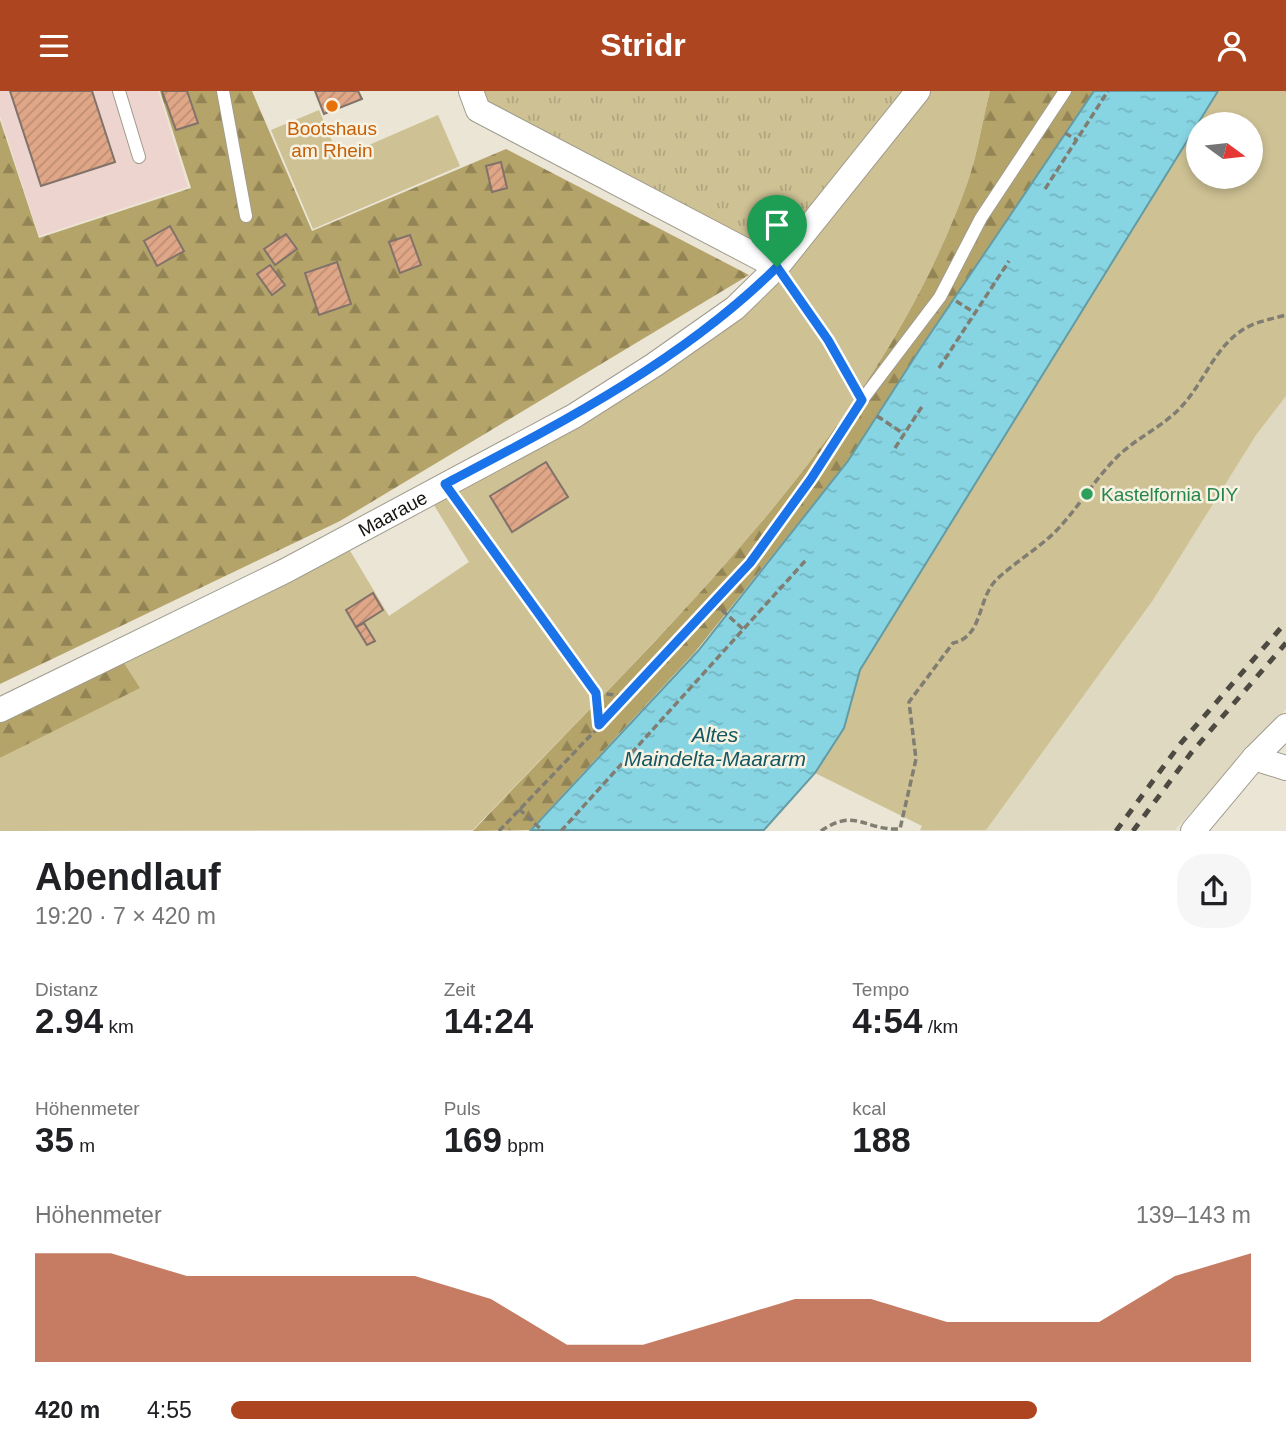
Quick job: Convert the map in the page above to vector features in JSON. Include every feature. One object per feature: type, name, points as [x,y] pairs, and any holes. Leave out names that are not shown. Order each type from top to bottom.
[{"type":"street","points":[[471,91],[478,110],[777,267]]},
{"type":"street","name":"Maaraue","points":[[0,710],[285,571],[574,416],[654,365],[735,308],[777,267],[918,91]]},
{"type":"street","points":[[1193,831],[1254,758],[1286,726]]},
{"type":"street","points":[[1254,758],[1286,768]]},
{"type":"lane","points":[[119,91],[139,157]]},
{"type":"lane","points":[[223,91],[246,216]]},
{"type":"lane","points":[[777,267],[828,340],[862,400],[940,297],[981,218],[1065,91]]},
{"type":"path","points":[[1045,189],[1108,91]]},
{"type":"path","points":[[1065,133],[1077,140]]},
{"type":"path","points":[[939,367],[1009,261]]},
{"type":"path","points":[[953,299],[975,313]]},
{"type":"path","points":[[821,831],[836,820],[847,818],[893,830],[900,829],[916,759],[909,702],[953,643],[965,640],[973,631],[993,583],[1029,550],[1053,534],[1121,454],[1151,434],[1182,406],[1207,373],[1221,347],[1243,329],[1286,314]]},
{"type":"path","points":[[499,831],[750,563],[811,479],[862,400]]},
{"type":"path","points":[[895,448],[923,405]]},
{"type":"path","points":[[877,416],[904,434]]},
{"type":"path","points":[[445,484],[596,693],[599,725]]},
{"type":"path","points":[[561,831],[806,560]]},
{"type":"path","points":[[715,603],[743,629]]},
{"type":"path","points":[[596,693],[627,697]]},
{"type":"path","points":[[519,809],[543,831]]},
{"type":"shaded area","points":[[0,91],[158,91],[188,187],[39,236],[0,116]]},
{"type":"shaded area","points":[[1286,396],[1286,709],[1175,830],[920,831]]},
{"type":"green space","points":[[160,91],[252,91],[312,231],[506,149],[749,275],[340,521],[0,684],[0,120],[39,238],[191,188]]},
{"type":"green space","points":[[480,91],[913,91],[775,260],[485,105]]},
{"type":"green space","points":[[918,91],[990,91],[967,184],[927,278],[877,366],[819,450],[754,531],[685,608],[473,830],[0,831],[0,758],[139,688],[122,660],[346,544],[389,616],[469,562],[429,497],[735,308]]},
{"type":"green space","points":[[990,91],[1094,91],[848,461],[695,652],[530,830],[473,831],[685,608],[754,531],[819,450],[877,366],[927,278],[967,184]]},
{"type":"green space","points":[[1217,91],[1286,91],[1286,396],[1256,435],[1153,600],[986,830],[920,830],[922,826],[815,773],[844,728],[860,670],[888,620],[1186,141],[1186,189],[1264,189],[1264,112],[1204,112]]},
{"type":"green space","points":[[319,110],[339,158],[438,115],[460,166],[313,229],[271,130]]},
{"type":"green space","points":[[122,660],[140,688],[0,758],[0,715]]},
{"type":"water","name":"Altes Maindelta-Maararm","points":[[1094,91],[1218,91],[1205,112],[1186,112],[1186,143],[860,670],[844,728],[815,773],[764,830],[531,830],[698,651],[848,461]]},
{"type":"building","points":[[10,91],[92,91],[115,162],[41,186]]},
{"type":"building","points":[[162,91],[187,91],[198,123],[176,130]]},
{"type":"building","name":"Bootshaus am Rhein","points":[[315,91],[358,91],[362,99],[324,114]]},
{"type":"building","points":[[501,162],[507,188],[492,192],[486,166]]},
{"type":"building","points":[[170,226],[184,251],[157,266],[144,241]]},
{"type":"building","points":[[286,234],[297,249],[275,265],[264,249]]},
{"type":"building","points":[[410,235],[421,265],[400,273],[389,242]]},
{"type":"building","points":[[337,262],[351,304],[319,315],[305,273]]},
{"type":"building","points":[[270,265],[285,285],[272,295],[257,274]]},
{"type":"building","points":[[546,462],[568,497],[512,532],[490,496]]},
{"type":"building","points":[[373,593],[383,610],[356,627],[346,610]]},
{"type":"building","points":[[364,623],[375,641],[367,645],[356,627]]},
{"type":"railway","points":[[1116,831],[1181,743],[1286,622]]},
{"type":"railway","points":[[1133,831],[1191,753],[1286,643]]},
{"type":"place","name":"Bootshaus am Rhein","points":[[332,106]]},
{"type":"place","name":"Kastelfornia DIY","points":[[1087,494]]},
{"type":"route","points":[[777,267],[828,340],[862,400],[811,479],[750,563],[680,642],[599,725],[600,708],[596,693],[445,484],[574,416],[654,365],[735,308],[777,267]]}]
